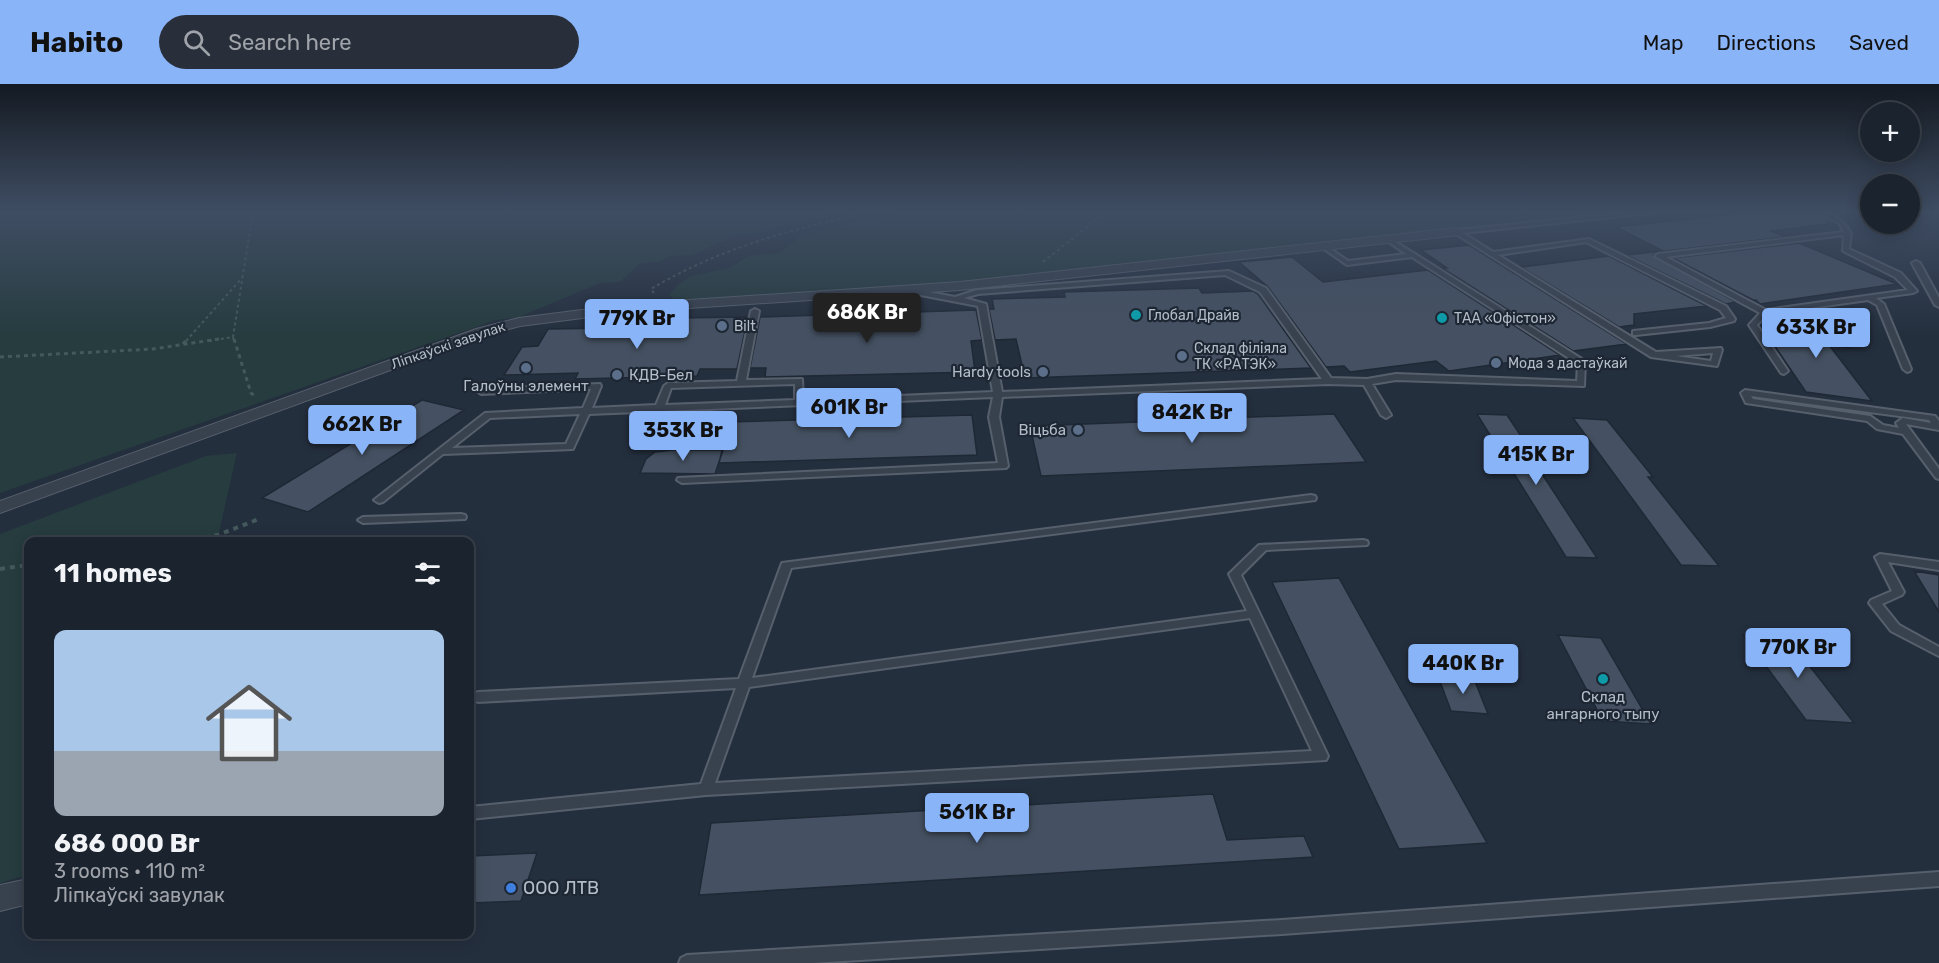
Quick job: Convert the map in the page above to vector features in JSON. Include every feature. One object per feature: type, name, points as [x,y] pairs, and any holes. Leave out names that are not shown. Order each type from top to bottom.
[{"type":"street","name":"Ліпкаўскі завулак","points":[[0,507],[491,329],[551,317],[663,306],[905,290],[1260,253]]},
{"type":"street","points":[[0,898],[24,893]]},
{"type":"lane","points":[[1333,253],[1347,263],[1412,255]]},
{"type":"lane","points":[[378,500],[488,415],[1328,381],[1367,382],[1396,377],[1581,384],[1582,363],[1409,253]]},
{"type":"lane","points":[[1491,254],[1498,253]]},
{"type":"lane","points":[[1613,253],[1723,308],[1731,319],[1710,325],[1636,333]]},
{"type":"lane","points":[[1683,253],[1658,256],[1765,312],[1913,291],[1898,275],[1851,253]]},
{"type":"lane","points":[[1491,254],[1654,355],[1714,364],[1718,350],[1654,355]]},
{"type":"lane","points":[[1916,263],[1939,305]]},
{"type":"lane","points":[[954,299],[977,292],[1226,273],[1263,290],[1328,381]]},
{"type":"lane","points":[[681,480],[1003,466],[994,417],[998,394],[982,304],[905,290]]},
{"type":"lane","points":[[1869,297],[1880,304],[1907,369]]},
{"type":"lane","points":[[741,384],[755,311]]},
{"type":"lane","points":[[1765,312],[1753,325],[1784,371]]},
{"type":"lane","points":[[659,408],[668,386],[799,381],[799,402]]},
{"type":"lane","points":[[1367,382],[1386,415]]},
{"type":"lane","points":[[441,451],[570,447],[597,386],[481,391]]},
{"type":"lane","points":[[1907,432],[1880,427],[1870,419],[1753,402],[1745,393],[1932,418],[1939,426],[1901,422],[1939,476]]},
{"type":"lane","points":[[706,789],[746,683],[786,566],[1311,498]]},
{"type":"lane","points":[[363,520],[461,517]]},
{"type":"lane","points":[[474,813],[706,789],[1321,756],[1235,574],[1263,547],[1363,543]]},
{"type":"lane","points":[[1939,566],[1880,557],[1898,592],[1875,603],[1895,628],[1939,652]]},
{"type":"lane","points":[[478,697],[746,683],[1254,614]]},
{"type":"lane","points":[[687,963],[1282,927],[1939,879]]},
{"type":"path","points":[[247,253],[232,338],[251,393],[269,408]]},
{"type":"path","points":[[663,306],[651,289],[699,261],[723,253]]},
{"type":"path","points":[[1034,278],[1034,269],[1054,253]]},
{"type":"path","points":[[183,345],[244,276]]},
{"type":"path","points":[[0,357],[153,349],[232,338]]},
{"type":"path","points":[[206,537],[218,535],[259,519]]},
{"type":"path","points":[[0,569],[24,566]]},
{"type":"green space","points":[[0,253],[697,253],[670,256],[660,262],[640,263],[620,282],[600,283],[519,317],[496,320],[0,493]]},
{"type":"green space","points":[[779,253],[1240,253],[927,286],[685,300],[675,300],[669,295],[680,283],[691,276],[729,268],[749,256]]},
{"type":"green space","points":[[237,453],[218,537],[24,537],[24,876],[0,883],[0,534],[206,456]]},
{"type":"building","points":[[1425,253],[1482,253],[1627,344],[1573,351],[1442,268],[1447,268]]},
{"type":"building","points":[[1656,253],[1653,255],[1736,302],[1726,304],[1626,255]]},
{"type":"building","points":[[1715,253],[1823,253],[1897,284],[1760,304],[1673,258]]},
{"type":"building","points":[[1609,256],[1707,306],[1634,314],[1634,325],[1619,327],[1521,267]]},
{"type":"building","points":[[1292,257],[1323,282],[1428,270],[1560,355],[1449,371],[1436,361],[1350,372],[1344,366],[1326,367],[1268,287],[1239,262]]},
{"type":"building","points":[[1199,288],[1202,293],[1253,291],[1258,294],[1311,368],[1025,378],[1016,339],[995,340],[989,309],[994,309],[992,299],[1065,297],[1064,292]]},
{"type":"building","points":[[976,310],[982,340],[971,341],[975,372],[765,377],[766,368],[750,368],[760,317]]},
{"type":"building","points":[[748,317],[737,369],[700,369],[697,376],[575,379],[578,373],[504,375],[522,347],[538,346],[548,329],[672,327],[676,318]]},
{"type":"building","points":[[1769,319],[1832,326],[1850,348],[1829,345],[1872,401],[1806,392],[1768,336],[1783,338]]},
{"type":"building","points":[[422,400],[464,410],[308,512],[262,498]]},
{"type":"building","points":[[1197,413],[1200,419],[1334,414],[1366,462],[1041,476],[1030,426],[1166,421],[1163,414]]},
{"type":"building","points":[[1477,414],[1507,415],[1544,471],[1540,471],[1597,558],[1566,557]]},
{"type":"building","points":[[972,415],[977,455],[719,463],[729,422]]},
{"type":"building","points":[[1573,418],[1607,420],[1653,477],[1648,477],[1719,566],[1681,565]]},
{"type":"building","points":[[723,450],[715,474],[640,473],[646,459],[655,452]]},
{"type":"building","points":[[1914,571],[1939,575],[1939,612]]},
{"type":"building","points":[[1339,578],[1487,843],[1399,849],[1272,582]]},
{"type":"building","name":"Склад ангарного тыпу","points":[[1558,635],[1601,638],[1651,724],[1603,721]]},
{"type":"building","points":[[1743,635],[1787,637],[1854,723],[1806,720]]},
{"type":"building","points":[[1438,676],[1474,679],[1488,714],[1451,711]]},
{"type":"building","points":[[1213,794],[1227,840],[1304,836],[1313,857],[699,895],[711,823]]},
{"type":"building","points":[[537,853],[521,901],[474,903],[474,856]]},
{"type":"place","name":"Глобал Драйв","points":[[1136,315]]},
{"type":"place","name":"ТАА «Офістон»","points":[[1442,318]]},
{"type":"place","name":"Bilt","points":[[722,326]]},
{"type":"place","name":"Склад філіяла ТК «РАТЭК»","points":[[1182,356]]},
{"type":"place","name":"Мода з дастаўкай","points":[[1496,363]]},
{"type":"place","name":"Галоўны элемент","points":[[526,368]]},
{"type":"place","name":"Hardy tools","points":[[1043,372]]},
{"type":"place","name":"КДВ-Бел","points":[[617,375]]},
{"type":"place","name":"Віцьба","points":[[1078,430]]},
{"type":"place","name":"Склад ангарного тыпу","points":[[1603,679]]},
{"type":"place","name":"ООО ЛТВ","points":[[511,888]]}]
